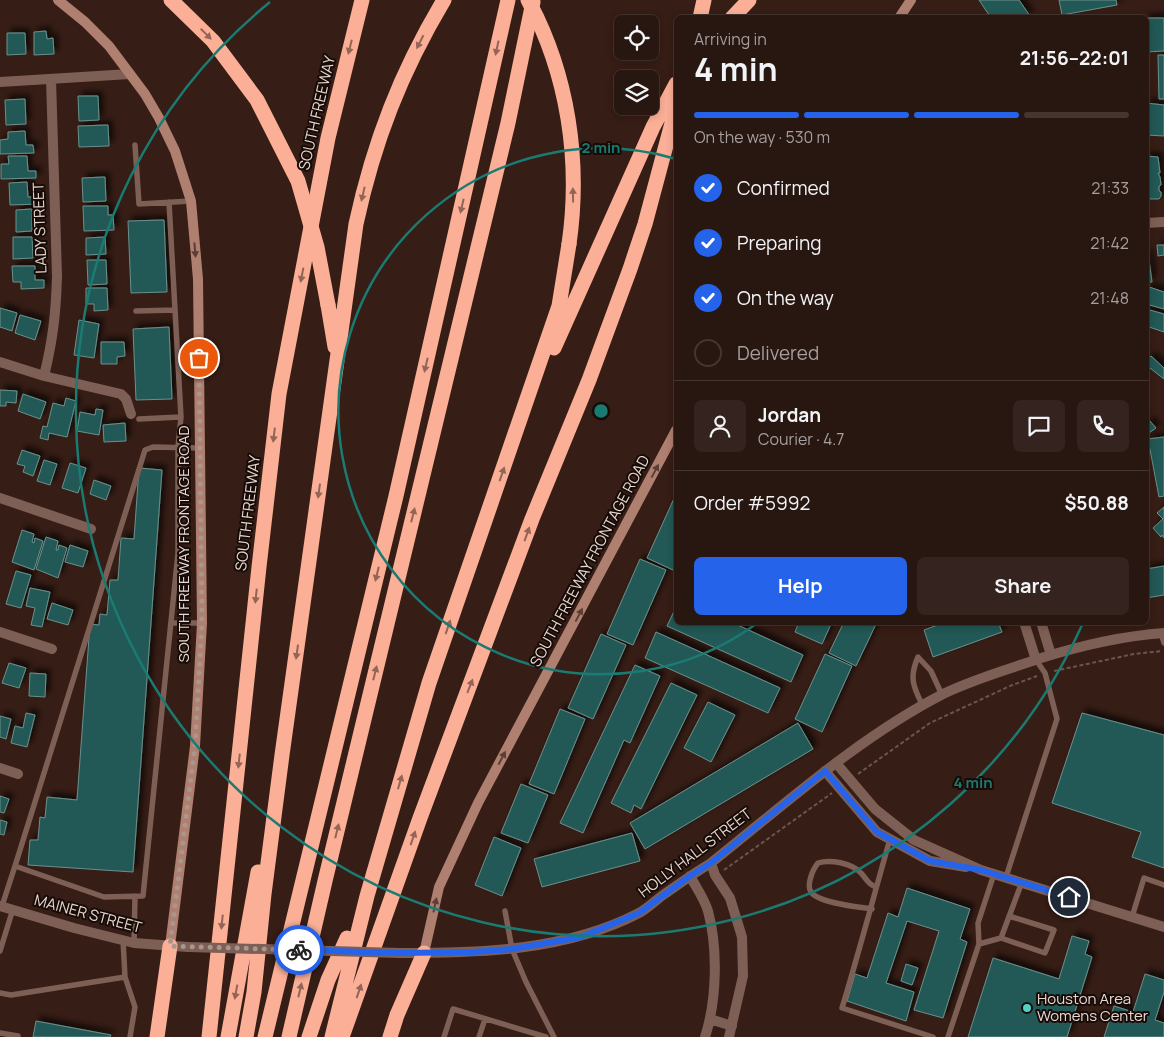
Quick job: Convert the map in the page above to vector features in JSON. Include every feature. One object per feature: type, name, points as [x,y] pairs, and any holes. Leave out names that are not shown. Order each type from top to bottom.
[{"type":"highway","points":[[171,0],[213,41],[257,100],[298,181],[318,246],[337,359]]},
{"type":"highway","name":"SOUTH FREEWAY","points":[[209,1037],[279,394],[328,138],[362,0]]},
{"type":"highway","points":[[246,1037],[254,992],[282,755],[356,224],[382,126],[426,30],[444,0]]},
{"type":"highway","points":[[265,1037],[396,496],[508,0]]},
{"type":"highway","points":[[332,1037],[367,896],[428,683],[559,306],[573,214],[568,114],[555,61],[539,20],[528,0]]},
{"type":"highway","points":[[289,1037],[508,123],[534,0]]},
{"type":"highway","points":[[701,15],[704,0]]},
{"type":"highway","points":[[735,15],[749,0]]},
{"type":"highway","points":[[515,434],[653,127],[674,88]]},
{"type":"highway","points":[[342,1037],[420,818],[532,519],[589,380],[630,269],[645,224],[674,115]]},
{"type":"highway","points":[[228,1037],[282,755]]},
{"type":"highway","points":[[309,1037],[328,980],[367,896]]},
{"type":"highway","points":[[157,1037],[170,946]]},
{"type":"highway","points":[[390,1037],[396,1015],[424,953]]},
{"type":"main road","name":"SOUTH FREEWAY FRONTAGE ROAD","points":[[58,0],[103,40],[145,94],[175,150],[191,201],[198,279],[202,624],[195,746],[170,946]]},
{"type":"main road","points":[[901,15],[911,0]]},
{"type":"main road","name":"SOUTH FREEWAY FRONTAGE ROAD","points":[[424,953],[438,887],[478,803],[674,434]]},
{"type":"street","points":[[0,82],[130,74]]},
{"type":"street","name":"LADY STREET","points":[[44,376],[52,344],[57,276],[51,79]]},
{"type":"street","points":[[1149,223],[1164,222]]},
{"type":"street","points":[[0,362],[44,376],[120,394],[126,400],[135,416]]},
{"type":"street","points":[[0,498],[91,528]]},
{"type":"street","points":[[1025,625],[1036,660]]},
{"type":"street","points":[[1042,625],[1051,655]]},
{"type":"street","points":[[0,632],[52,649]]},
{"type":"street","name":"HOLLY HALL STREET","points":[[170,946],[400,953],[473,952],[512,949],[581,937],[639,913],[711,863],[825,771],[876,734],[942,695],[997,672],[1051,655],[1112,639],[1163,636]]},
{"type":"street","points":[[836,763],[875,809],[914,840],[981,870],[1164,927]]},
{"type":"street","points":[[0,768],[18,774]]},
{"type":"street","points":[[825,771],[877,832],[930,861],[981,870]]},
{"type":"street","points":[[711,863],[715,875],[730,898],[742,937],[743,976],[730,1037]]},
{"type":"street","points":[[690,876],[707,909],[714,942],[715,971],[710,1020],[705,1037]]},
{"type":"street","name":"MAINER STREET","points":[[1,906],[74,928],[134,943],[170,946]]},
{"type":"street","points":[[710,1020],[732,1026]]},
{"type":"lane","points":[[135,145],[139,204],[191,201]]},
{"type":"lane","points":[[15,866],[104,897],[142,896],[178,553],[178,448],[181,417],[169,202]]},
{"type":"lane","points":[[136,311],[175,310]]},
{"type":"lane","points":[[135,416],[181,417]]},
{"type":"lane","points":[[1,906],[145,450],[152,447],[199,448]]},
{"type":"lane","points":[[171,623],[202,624]]},
{"type":"lane","points":[[923,706],[915,690],[913,680],[913,668],[918,657],[931,671],[942,695]]},
{"type":"lane","points":[[1006,878],[1057,718],[1045,673],[1036,660]]},
{"type":"lane","points":[[890,839],[876,887],[872,909],[842,1008],[933,1037]]},
{"type":"lane","points":[[872,909],[821,898],[812,893],[809,887],[814,869],[818,863],[828,861],[856,868],[870,885],[876,887]]},
{"type":"lane","points":[[948,1037],[979,944],[978,923],[994,874]]},
{"type":"lane","points":[[1132,917],[1144,878],[1164,885]]},
{"type":"lane","points":[[1001,938],[1022,882]]},
{"type":"lane","points":[[134,943],[135,896]]},
{"type":"lane","points":[[0,951],[13,909]]},
{"type":"lane","points":[[504,911],[512,949],[526,982],[554,1037]]},
{"type":"lane","points":[[979,944],[1001,938],[1045,953],[1054,930],[1009,916]]},
{"type":"lane","points":[[123,940],[125,977],[135,1007],[130,1037]]},
{"type":"lane","points":[[0,993],[11,995],[125,977]]},
{"type":"lane","points":[[444,1037],[452,1009],[546,1037]]},
{"type":"lane","points":[[479,1037],[484,1019]]},
{"type":"lane","points":[[0,1033],[18,1036]]},
{"type":"path","points":[[850,780],[930,723],[1010,686],[1045,673],[1134,654],[1164,651]]},
{"type":"path","points":[[715,875],[839,788]]},
{"type":"building","points":[[979,0],[1019,0],[1029,15],[989,15]]},
{"type":"building","points":[[1059,0],[1116,0],[1117,5],[1062,15]]},
{"type":"building","points":[[1149,18],[1164,18],[1164,51],[1149,52]]},
{"type":"building","points":[[46,31],[47,39],[53,38],[54,54],[34,55],[34,32]]},
{"type":"building","points":[[7,33],[25,33],[26,54],[7,55]]},
{"type":"building","points":[[1158,55],[1164,55],[1164,99],[1159,99]]},
{"type":"building","points":[[78,96],[98,96],[99,120],[79,121]]},
{"type":"building","points":[[25,99],[26,124],[6,125],[5,100]]},
{"type":"building","points":[[1149,103],[1164,105],[1164,136],[1149,135]]},
{"type":"building","points":[[108,125],[109,146],[79,147],[78,126]]},
{"type":"building","points":[[25,131],[26,145],[33,145],[34,153],[0,154],[0,140],[8,139],[8,132]]},
{"type":"building","points":[[8,156],[27,156],[28,171],[36,171],[36,178],[1,179],[1,164],[9,164]]},
{"type":"building","points":[[1149,156],[1158,157],[1160,173],[1158,173],[1161,185],[1159,186],[1161,196],[1159,199],[1149,199]]},
{"type":"building","points":[[105,177],[106,201],[83,202],[82,178]]},
{"type":"building","points":[[27,182],[28,197],[39,197],[39,204],[10,205],[9,183]]},
{"type":"building","points":[[83,206],[108,206],[108,215],[113,215],[114,230],[84,231]]},
{"type":"building","points":[[32,209],[32,231],[16,232],[16,210]]},
{"type":"building","points":[[164,220],[167,292],[131,293],[128,221]]},
{"type":"building","points":[[13,237],[32,237],[33,258],[13,259]]},
{"type":"building","points":[[105,237],[106,254],[86,255],[86,238]]},
{"type":"building","points":[[1157,245],[1164,245],[1164,255],[1158,256]]},
{"type":"building","points":[[87,260],[106,260],[107,284],[88,285]]},
{"type":"building","points":[[1149,260],[1152,282],[1149,282]]},
{"type":"building","points":[[12,266],[35,266],[35,280],[44,280],[44,288],[21,289],[21,282],[13,282]]},
{"type":"building","points":[[1149,287],[1164,292],[1164,309],[1149,305]]},
{"type":"building","points":[[86,288],[107,288],[108,310],[94,311],[94,304],[86,304]]},
{"type":"building","points":[[0,308],[17,313],[12,331],[0,327]]},
{"type":"building","points":[[1149,310],[1164,314],[1164,332],[1149,327]]},
{"type":"building","points":[[20,315],[41,321],[35,340],[15,333]]},
{"type":"building","points":[[79,320],[99,324],[94,358],[74,355]]},
{"type":"building","points":[[169,327],[172,399],[136,400],[133,329]]},
{"type":"building","points":[[101,342],[124,342],[125,356],[117,357],[117,364],[101,364]]},
{"type":"building","points":[[1151,356],[1164,368],[1164,379],[1149,367],[1149,358]]},
{"type":"building","points":[[0,390],[17,391],[16,403],[6,402],[6,406],[0,406]]},
{"type":"building","points":[[23,394],[46,402],[40,419],[18,411]]},
{"type":"building","points":[[66,398],[76,401],[67,437],[49,433],[48,440],[40,438],[43,426],[47,427],[53,403],[64,406]]},
{"type":"building","points":[[96,409],[103,410],[99,435],[77,431],[80,412],[95,415]]},
{"type":"building","points":[[1149,422],[1156,428],[1149,433]]},
{"type":"building","points":[[125,423],[126,441],[104,442],[103,425]]},
{"type":"building","points":[[1164,437],[1164,496],[1159,497],[1149,439]]},
{"type":"building","points":[[22,450],[40,456],[33,476],[23,472],[25,466],[17,464]]},
{"type":"building","points":[[44,460],[57,464],[50,485],[37,481]]},
{"type":"building","points":[[70,463],[86,468],[78,493],[62,488]]},
{"type":"building","points":[[139,468],[162,470],[133,872],[28,865],[30,840],[38,840],[40,817],[45,818],[47,797],[77,800],[90,624],[99,625],[100,614],[107,615],[110,580],[118,580],[121,538],[134,539]]},
{"type":"building","points":[[94,480],[111,486],[106,500],[90,494]]},
{"type":"building","points":[[674,498],[673,570],[647,558]]},
{"type":"building","points":[[1164,507],[1164,538],[1153,528],[1163,519],[1157,513]]},
{"type":"building","points":[[22,530],[34,534],[32,542],[34,543],[35,538],[43,541],[34,570],[12,562]]},
{"type":"building","points":[[46,537],[58,541],[56,550],[58,550],[59,545],[67,548],[58,578],[36,569]]},
{"type":"building","points":[[70,545],[88,551],[83,567],[65,562]]},
{"type":"building","points":[[640,559],[666,570],[633,645],[607,634]]},
{"type":"building","points":[[1164,566],[1164,595],[1149,598],[1149,568]]},
{"type":"building","points":[[16,571],[31,575],[21,608],[6,604]]},
{"type":"building","points":[[30,588],[50,592],[42,627],[31,625],[35,608],[26,606]]},
{"type":"building","points":[[52,603],[73,610],[68,625],[47,619]]},
{"type":"building","points":[[674,611],[674,625],[738,625],[803,655],[791,682],[667,626]]},
{"type":"building","points":[[798,625],[831,625],[822,644],[795,632]]},
{"type":"building","points":[[843,625],[876,625],[856,666],[829,653]]},
{"type":"building","points":[[938,625],[999,625],[1002,632],[933,657],[924,630]]},
{"type":"building","points":[[656,632],[780,688],[768,713],[645,658]]},
{"type":"building","points":[[601,634],[626,645],[593,719],[568,708]]},
{"type":"building","points":[[825,654],[852,666],[822,732],[795,719]]},
{"type":"building","points":[[9,663],[26,668],[19,688],[2,683]]},
{"type":"building","points":[[635,665],[660,676],[630,743],[624,740],[583,833],[560,823]]},
{"type":"building","points":[[30,673],[46,674],[45,697],[29,696]]},
{"type":"building","points":[[671,683],[697,695],[641,809],[634,805],[631,813],[611,803]]},
{"type":"building","points":[[708,702],[735,715],[711,762],[684,748]]},
{"type":"building","points":[[560,709],[585,719],[554,794],[529,784]]},
{"type":"building","points":[[26,713],[35,715],[27,747],[11,743],[15,726],[23,728]]},
{"type":"building","points":[[1082,713],[1164,735],[1164,868],[1132,857],[1141,832],[1052,803]]},
{"type":"building","points":[[0,716],[11,719],[6,739],[0,737]]},
{"type":"building","points":[[798,723],[813,749],[645,849],[630,823]]},
{"type":"building","points":[[521,784],[548,795],[528,843],[501,833]]},
{"type":"building","points":[[0,796],[9,799],[4,813],[0,812]]},
{"type":"building","points":[[0,820],[7,822],[4,835],[0,834]]},
{"type":"building","points":[[632,833],[640,861],[542,887],[534,859]]},
{"type":"building","points":[[494,837],[521,848],[502,896],[475,885]]},
{"type":"building","points":[[907,888],[970,909],[960,939],[967,942],[943,1018],[914,1010],[939,931],[907,921],[886,983],[914,992],[906,1021],[847,1001],[855,974],[867,978],[888,913],[898,917]]},
{"type":"building","name":"Houston Area Womens Center","points":[[1072,936],[1089,941],[1085,954],[1092,957],[1067,1037],[968,1037],[993,958],[1059,979]]},
{"type":"building","points":[[906,964],[918,968],[912,985],[901,981]]},
{"type":"building","points":[[1145,974],[1164,980],[1164,992],[1155,1020],[1164,1023],[1164,1037],[1104,1037],[1114,1006],[1133,1012]]},
{"type":"building","points":[[36,1021],[111,1035],[110,1037],[33,1037]]},
{"type":"way so far","points":[[199,358],[202,624],[195,746],[170,946],[299,950]]},
{"type":"place","name":"Houston Area Womens Center","points":[[1027,1008]]},
{"type":"route","points":[[299,950],[400,953],[473,952],[512,949],[581,937],[639,913],[711,863],[825,771],[877,832],[930,861],[981,870],[1069,897]]}]
